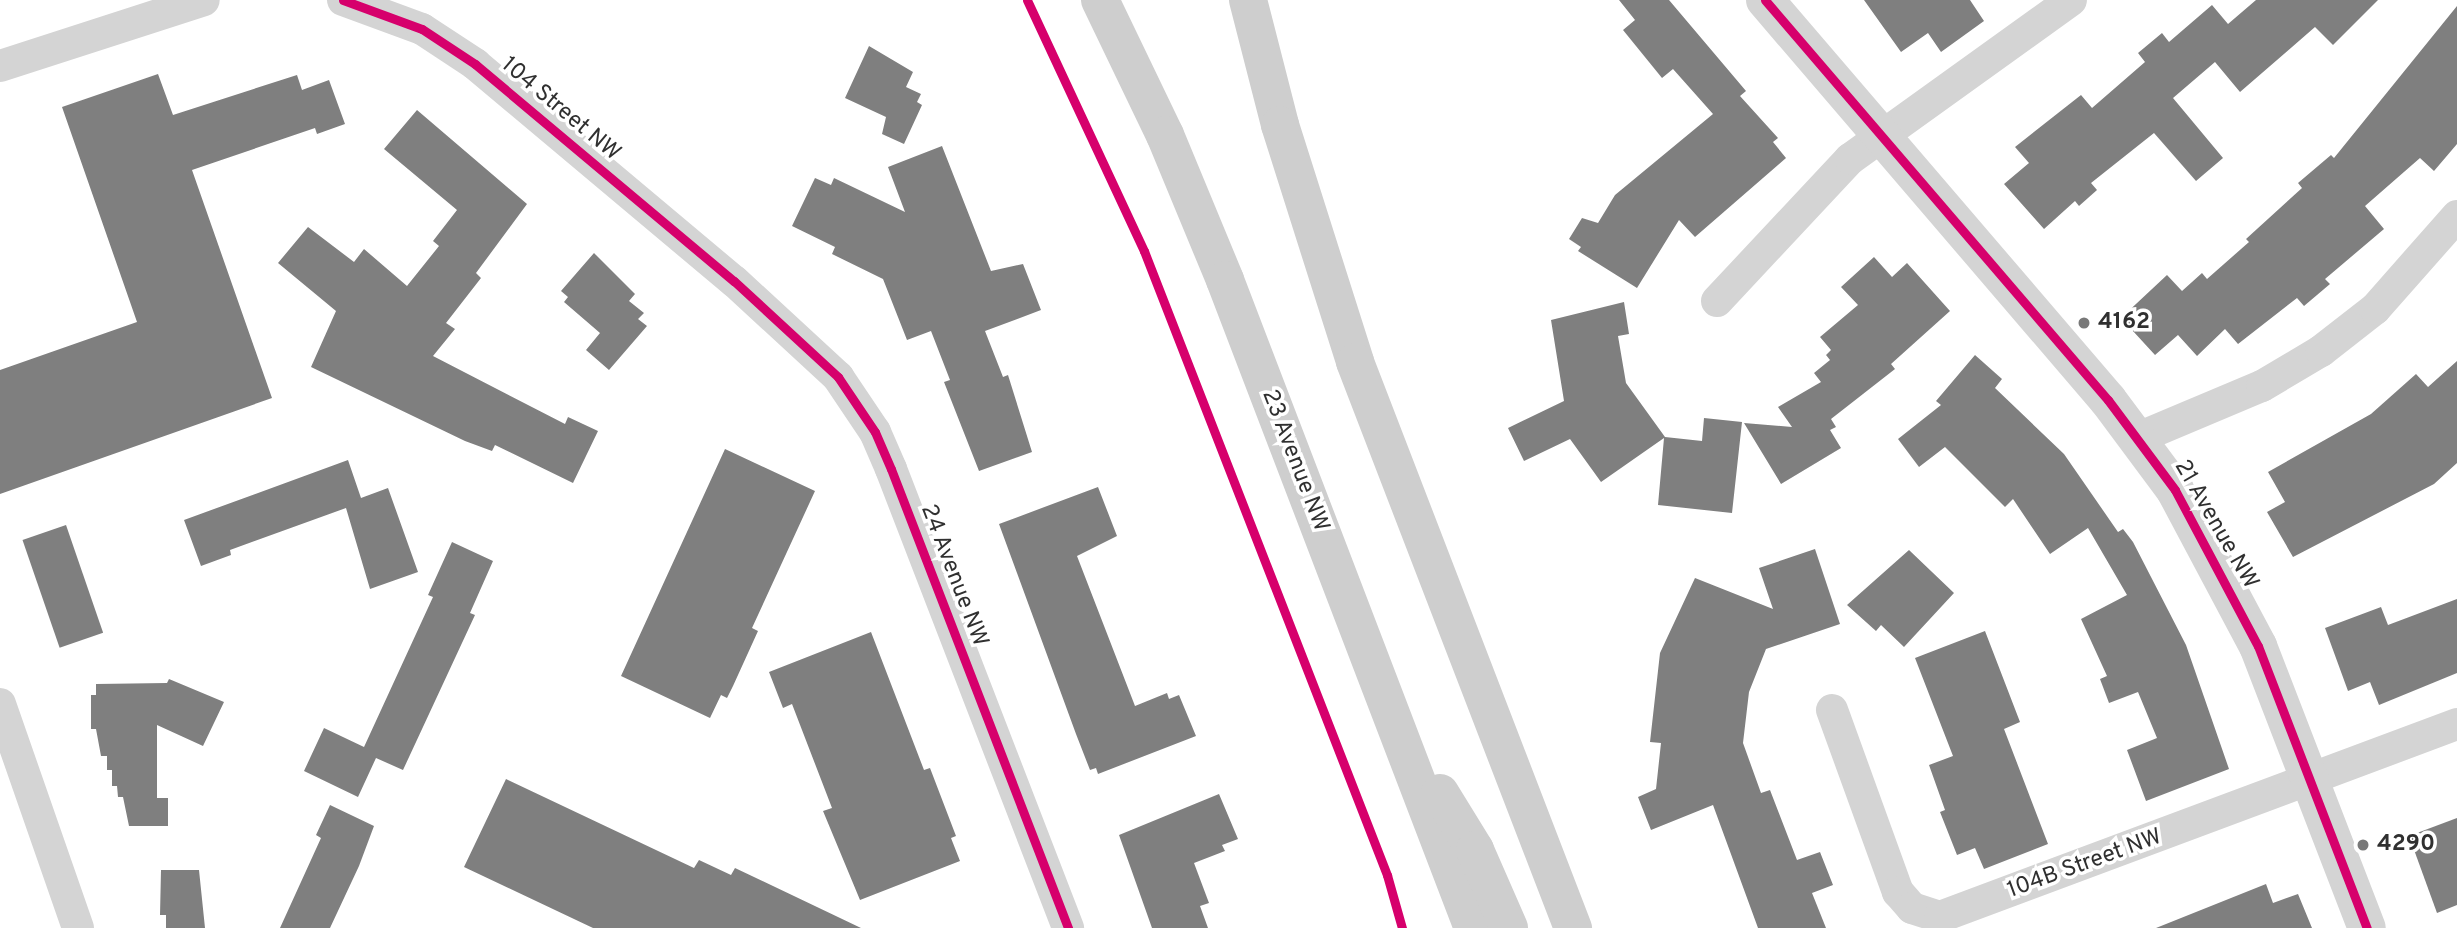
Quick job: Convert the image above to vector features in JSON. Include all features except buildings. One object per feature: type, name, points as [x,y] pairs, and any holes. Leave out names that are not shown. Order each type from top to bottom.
[{"type":"main road","name":"23 Avenue NW","points":[[1100,0],[1165,135],[1215,256],[1474,928]]},
{"type":"main road","points":[[1248,0],[1280,125],[1355,362],[1573,928]]},
{"type":"main road","points":[[1392,714],[1475,850],[1509,928]]},
{"type":"street","points":[[0,66],[204,0]]},
{"type":"street","name":"104 Street NW","points":[[343,0],[422,29],[475,64],[734,281]]},
{"type":"street","name":"21 Avenue NW","points":[[1765,0],[1878,136],[2138,438],[2175,490],[2232,591],[2367,928]]},
{"type":"street","points":[[1717,301],[1838,170],[1878,136],[2071,0]]},
{"type":"street","points":[[2138,438],[2262,386],[2321,351],[2375,309],[2457,216]]},
{"type":"street","name":"24 Avenue NW","points":[[734,281],[838,377],[875,432],[1068,928]]},
{"type":"street","points":[[0,704],[78,928]]},
{"type":"street","name":"104B Street NW","points":[[1832,710],[1898,892],[1912,908],[1940,917],[2457,724]]},
{"type":"cycle path","points":[[343,0],[422,29],[475,64],[734,281],[838,377],[875,432],[891,469],[1068,928]]},
{"type":"cycle path","points":[[1027,0],[1144,251],[1387,875],[1402,928]]},
{"type":"cycle path","points":[[1765,0],[2108,400],[2175,490],[2258,646],[2367,928]]},
{"type":"place","name":"4162","points":[[2084,323]]},
{"type":"place","name":"4290","points":[[2363,845]]}]
